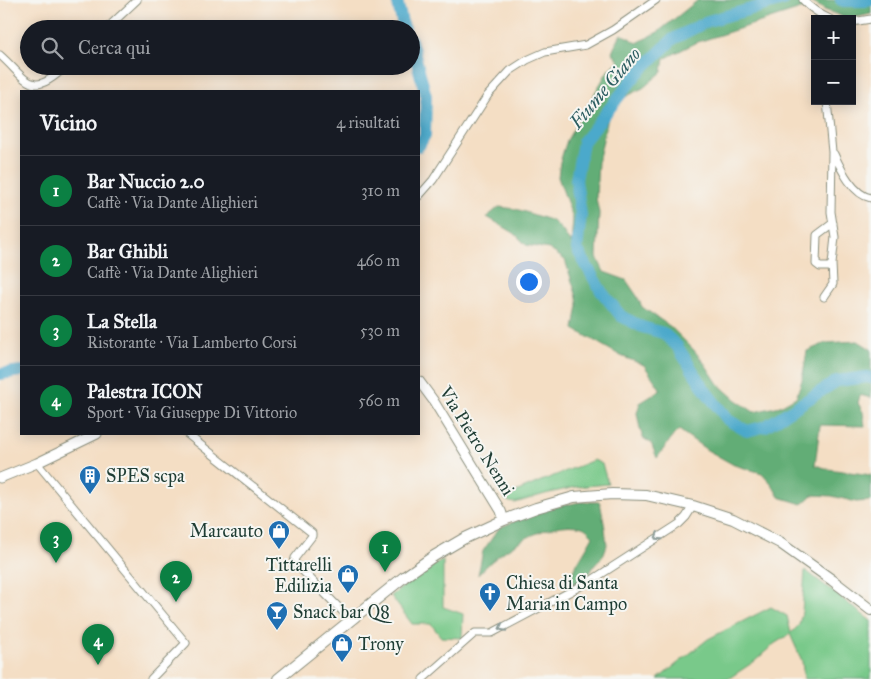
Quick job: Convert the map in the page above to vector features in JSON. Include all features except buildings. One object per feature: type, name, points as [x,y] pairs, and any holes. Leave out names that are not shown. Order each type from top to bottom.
[{"type":"main road","points":[[278,679],[404,577],[434,556],[463,539],[504,520],[574,497],[612,494],[646,495],[693,506],[733,519],[780,543],[871,610]]},
{"type":"street","points":[[116,20],[137,0]]},
{"type":"street","points":[[420,195],[433,180],[488,95],[510,71],[527,60],[545,52],[586,45],[656,0]]},
{"type":"street","points":[[803,0],[817,15]]},
{"type":"street","points":[[856,21],[871,19]]},
{"type":"street","points":[[0,55],[20,74]]},
{"type":"street","points":[[21,75],[31,84],[45,83],[57,75]]},
{"type":"street","points":[[824,297],[834,284],[832,264],[835,238],[831,212],[832,152],[827,105]]},
{"type":"street","points":[[832,152],[850,184],[864,197],[871,198]]},
{"type":"street","points":[[832,264],[828,268],[820,267],[816,264],[817,235],[833,223]]},
{"type":"street","name":"Via Pietro Nenni","points":[[420,382],[433,400],[501,511],[504,520]]},
{"type":"street","points":[[0,478],[37,463],[95,435]]},
{"type":"street","points":[[188,435],[312,533],[312,536],[294,562],[350,620]]},
{"type":"street","points":[[37,463],[186,643],[151,679]]},
{"type":"street","points":[[423,679],[475,633],[492,633],[592,580],[679,524],[686,518],[693,506]]},
{"type":"green space","points":[[698,0],[801,0],[804,8],[695,43],[664,59],[662,72],[643,88],[625,97],[608,118],[598,162],[596,198],[599,213],[597,257],[604,272],[626,280],[642,307],[671,327],[693,349],[718,384],[736,400],[754,412],[780,406],[796,397],[802,380],[807,351],[826,343],[858,341],[871,349],[871,398],[860,395],[858,403],[863,412],[865,426],[820,425],[815,465],[828,469],[871,475],[871,501],[856,502],[832,496],[812,495],[802,504],[779,497],[771,483],[762,473],[734,465],[707,450],[679,430],[657,458],[651,443],[643,438],[637,413],[640,403],[661,390],[644,365],[621,356],[574,329],[578,305],[577,297],[565,260],[549,249],[526,245],[514,233],[487,217],[499,207],[516,209],[553,221],[562,230],[571,244],[573,219],[558,177],[560,162],[567,140],[609,69],[619,61],[612,52],[621,34],[637,43],[658,32]]},
{"type":"green space","points":[[808,0],[871,0],[871,14],[856,17],[856,15],[838,15]]},
{"type":"green space","points":[[594,460],[602,464],[608,484],[576,487],[515,503],[504,499],[541,481]]},
{"type":"green space","points":[[580,502],[600,502],[607,545],[603,556],[587,578],[573,585],[565,586],[593,536],[583,528],[569,525],[555,527],[525,539],[498,556],[478,575],[483,551],[499,528],[541,510]]},
{"type":"green space","points":[[443,560],[443,607],[463,614],[462,638],[441,637],[431,624],[412,624],[391,596],[418,575]]},
{"type":"green space","points":[[805,570],[871,621],[871,679],[804,679],[802,661],[790,634],[728,679],[658,679],[708,639],[771,607],[787,616],[791,633],[799,625],[802,612]]},
{"type":"waterway","name":"Fiume Giano","points":[[397,0],[402,20]]},
{"type":"waterway","name":"Fiume Giano","points":[[783,0],[708,21],[673,39],[636,75],[583,142],[576,180],[581,215],[577,249],[601,291],[621,316],[642,327],[663,333],[677,346],[707,393],[728,420],[747,431],[766,426],[837,381],[871,378]]},
{"type":"waterway","name":"Fiume Giano","points":[[841,0],[871,0]]},
{"type":"waterway","name":"Fiume Giano","points":[[420,74],[426,96],[425,135],[420,144]]},
{"type":"waterway","name":"Fiume Giano","points":[[0,374],[20,371]]},
{"type":"place","name":"SPES scpa","points":[[90,495]]},
{"type":"place","name":"Marcauto","points":[[279,550]]},
{"type":"place","name":"La Stella","points":[[56,563]]},
{"type":"place","name":"Bar Nuccio 2.0","points":[[385,572]]},
{"type":"place","name":"Tittarelli Edilizia","points":[[348,594]]},
{"type":"place","name":"Bar Ghibli","points":[[176,602]]},
{"type":"place","name":"Chiesa di Santa Maria in Campo","points":[[490,612]]},
{"type":"place","name":"Snack bar Q8","points":[[277,631]]},
{"type":"place","name":"Trony","points":[[342,663]]},
{"type":"place","name":"Palestra ICON","points":[[98,665]]}]
